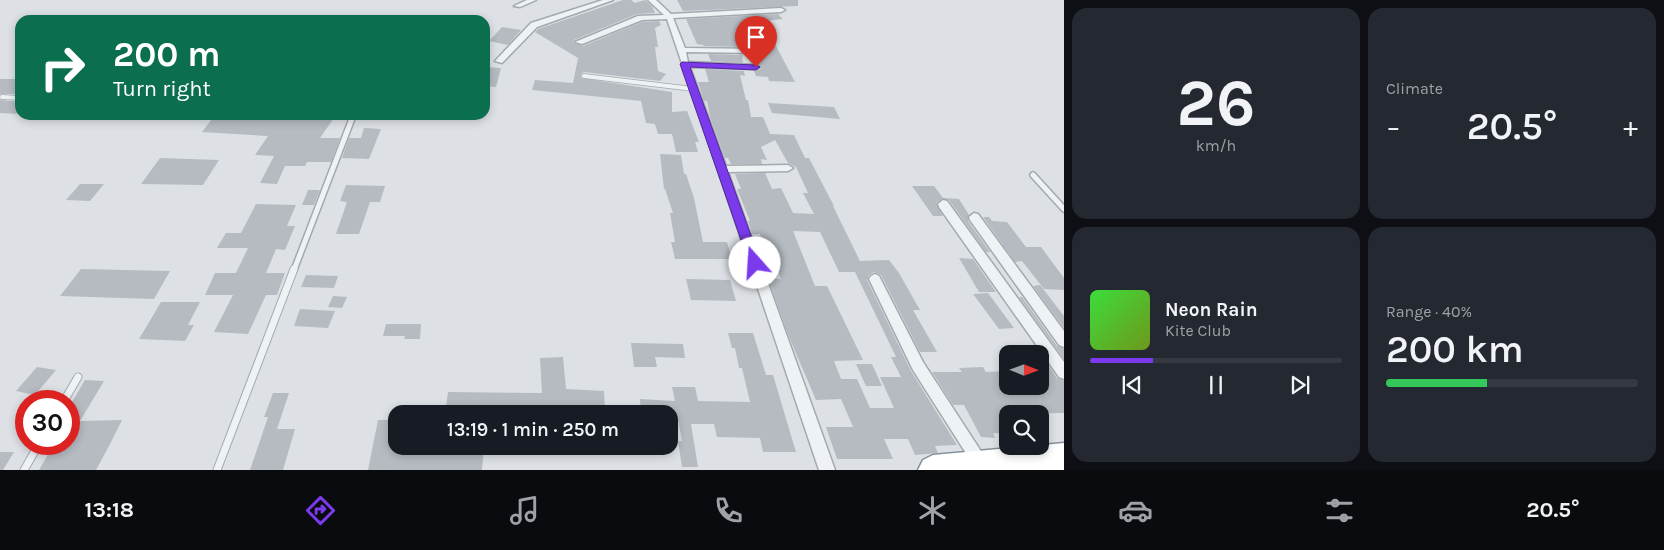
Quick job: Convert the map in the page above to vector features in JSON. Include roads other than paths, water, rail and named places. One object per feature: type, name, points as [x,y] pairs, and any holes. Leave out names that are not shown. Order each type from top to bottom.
[{"type":"highway","points":[[933,470],[982,465],[1021,466],[1064,457]]},
{"type":"street","points":[[518,6],[534,0]]},
{"type":"street","points":[[499,61],[534,25],[610,0]]},
{"type":"street","points":[[651,0],[663,7],[670,17],[684,64],[828,470]]},
{"type":"street","points":[[579,42],[638,19],[781,10]]},
{"type":"street","points":[[681,50],[759,51]]},
{"type":"street","points":[[684,64],[756,67]]},
{"type":"street","points":[[722,169],[788,168]]},
{"type":"street","points":[[943,204],[1064,373]]},
{"type":"street","points":[[974,217],[1064,341]]},
{"type":"street","points":[[874,279],[918,366],[982,465]]},
{"type":"lane","points":[[584,76],[693,89]]},
{"type":"lane","points":[[2,97],[15,98]]},
{"type":"lane","points":[[217,470],[351,120]]},
{"type":"lane","points":[[1033,175],[1064,209]]},
{"type":"lane","points":[[70,390],[78,377]]},
{"type":"lane","points":[[24,470],[33,455]]}]
